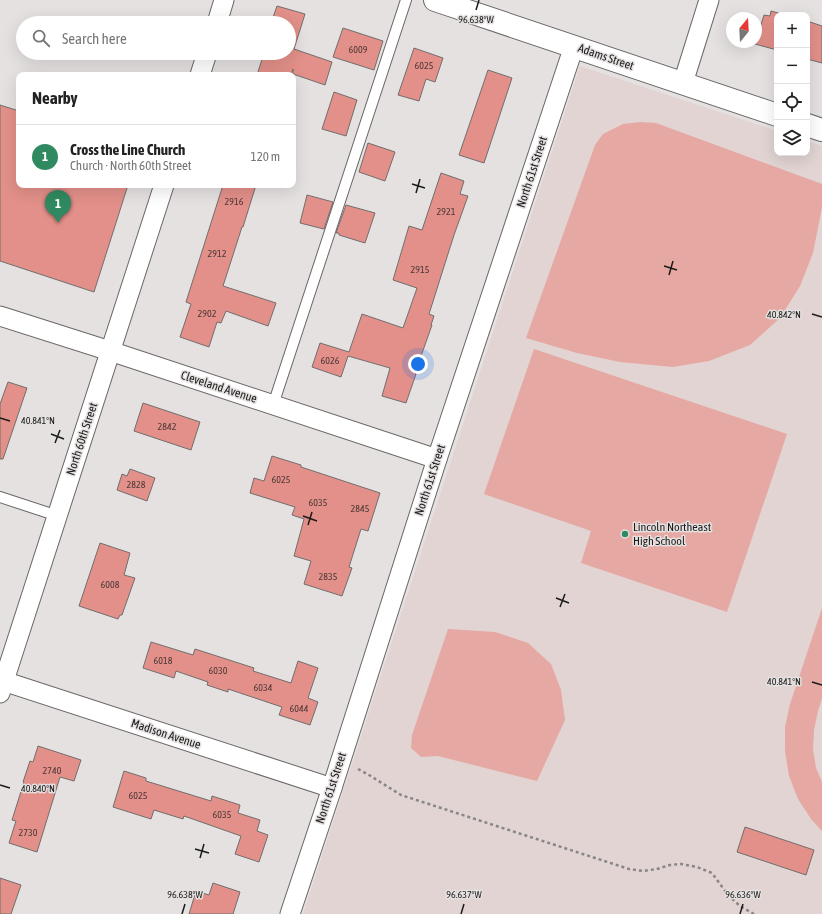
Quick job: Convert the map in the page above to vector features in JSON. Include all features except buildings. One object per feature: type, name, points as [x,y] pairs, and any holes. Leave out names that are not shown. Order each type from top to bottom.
[{"type":"main road","name":"Adams Street","points":[[435,0],[774,114]]},
{"type":"main road","points":[[810,126],[822,130]]},
{"type":"street","points":[[219,16],[224,0]]},
{"type":"street","points":[[683,83],[709,0]]},
{"type":"street","name":"North 61st Street","points":[[290,914],[332,788],[437,459],[574,46]]},
{"type":"street","points":[[201,72],[205,60]]},
{"type":"street","name":"North 60th Street","points":[[1,684],[58,516],[163,188]]},
{"type":"street","name":"Cleveland Avenue","points":[[0,316],[437,459]]},
{"type":"street","name":"Madison Avenue","points":[[1,684],[332,788]]},
{"type":"lane","points":[[273,405],[406,0]]},
{"type":"lane","points":[[0,497],[58,516]]},
{"type":"path","points":[[354,768],[369,774],[400,795],[629,869],[643,871],[681,864],[697,867],[712,873],[728,895],[740,906],[754,914]]},
{"type":"shaded area","name":"Lincoln Northeast High School","points":[[580,66],[774,130],[774,156],[810,156],[810,142],[822,146],[822,914],[303,914]]},
{"type":"shaded area","points":[[640,122],[656,123],[822,184],[822,207],[813,253],[800,286],[780,318],[750,345],[709,361],[673,367],[620,362],[577,353],[526,338],[595,145],[603,134],[623,124]]},
{"type":"shaded area","points":[[534,349],[787,434],[727,612],[581,563],[591,531],[484,494]]},
{"type":"shaded area","points":[[822,608],[822,698],[814,730],[813,749],[816,768],[822,782],[822,831],[811,819],[798,799],[789,776],[785,751],[785,727],[790,704]]},
{"type":"shaded area","points":[[448,629],[495,632],[528,643],[551,664],[561,690],[565,720],[537,781],[438,756],[421,757],[411,748],[412,735]]},
{"type":"place","name":"Cross the Line Church","points":[[58,223]]},
{"type":"place","name":"Lincoln Northeast High School","points":[[625,534]]}]
